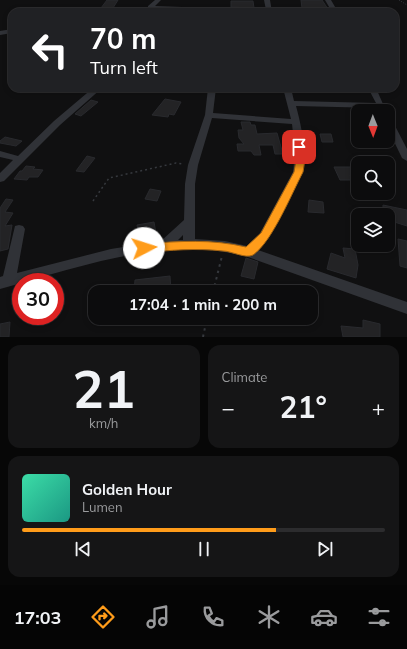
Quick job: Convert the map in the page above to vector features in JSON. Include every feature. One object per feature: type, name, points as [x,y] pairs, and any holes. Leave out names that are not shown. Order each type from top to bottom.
[{"type":"street","points":[[150,7],[158,0]]},
{"type":"street","points":[[226,8],[227,2]]},
{"type":"street","points":[[150,7],[169,8]]},
{"type":"street","points":[[0,178],[74,107],[93,92]]},
{"type":"street","points":[[189,244],[190,184],[193,165],[209,115],[212,92]]},
{"type":"street","points":[[249,252],[264,236],[298,172],[301,160],[288,92]]},
{"type":"street","points":[[374,92],[380,104]]},
{"type":"street","points":[[291,102],[351,106]]},
{"type":"street","points":[[209,115],[295,122]]},
{"type":"street","points":[[395,134],[407,158]]},
{"type":"street","points":[[0,154],[19,159]]},
{"type":"street","points":[[164,246],[189,222]]},
{"type":"street","points":[[4,282],[19,229]]},
{"type":"street","points":[[4,282],[144,248],[189,244],[225,246],[249,252],[407,308]]},
{"type":"path","points":[[399,0],[407,5]]},
{"type":"path","points":[[142,8],[150,7]]},
{"type":"path","points":[[93,201],[109,178],[176,163],[193,165]]},
{"type":"path","points":[[215,285],[225,246]]},
{"type":"path","points":[[202,337],[205,325]]},
{"type":"building","points":[[107,0],[118,0],[113,8],[101,8]]},
{"type":"building","points":[[301,0],[322,0],[327,8],[302,8]]},
{"type":"building","points":[[231,1],[253,1],[254,8],[231,7]]},
{"type":"building","points":[[165,99],[181,102],[174,115],[169,114],[168,117],[152,115]]},
{"type":"building","points":[[91,100],[98,102],[81,116],[75,114]]},
{"type":"building","points":[[241,122],[250,122],[251,125],[255,125],[257,134],[277,133],[283,154],[275,154],[273,145],[259,145],[261,155],[254,155],[251,151],[238,151],[237,144],[244,144],[239,138],[238,130],[243,130]]},
{"type":"building","points":[[320,134],[331,134],[333,142],[322,142]]},
{"type":"building","points":[[5,137],[22,141],[16,146],[0,143],[0,141]]},
{"type":"building","points":[[87,156],[95,158],[84,172],[76,171]]},
{"type":"building","points":[[26,166],[35,167],[33,169],[43,170],[38,177],[29,177],[27,180],[14,179],[20,171],[22,171]]},
{"type":"building","points":[[334,167],[351,167],[351,180],[340,180]]},
{"type":"building","points":[[150,189],[161,191],[157,201],[145,199]]},
{"type":"building","points":[[6,199],[13,200],[5,212],[13,213],[5,226],[12,225],[8,249],[0,251],[0,208]]},
{"type":"building","points":[[309,200],[323,202],[324,213],[308,212]]},
{"type":"building","points":[[383,205],[407,210],[407,226],[395,222],[395,208],[383,208]]},
{"type":"building","points":[[154,222],[156,233],[139,236],[137,225]]},
{"type":"building","points":[[398,239],[407,241],[407,268],[400,266]]},
{"type":"building","points":[[343,248],[351,249],[351,252],[356,252],[358,265],[356,278],[327,269],[331,253],[345,258]]},
{"type":"building","points":[[246,258],[258,262],[254,279],[241,276]]},
{"type":"building","points":[[170,276],[171,285],[135,285],[135,280]]},
{"type":"building","points":[[363,320],[380,324],[380,337],[343,337],[341,326],[363,328]]},
{"type":"building","points":[[10,322],[9,337],[0,337],[0,324]]},
{"type":"route","points":[[144,248],[189,244],[225,246],[249,252],[264,236],[298,172],[301,160],[299,147]]}]
